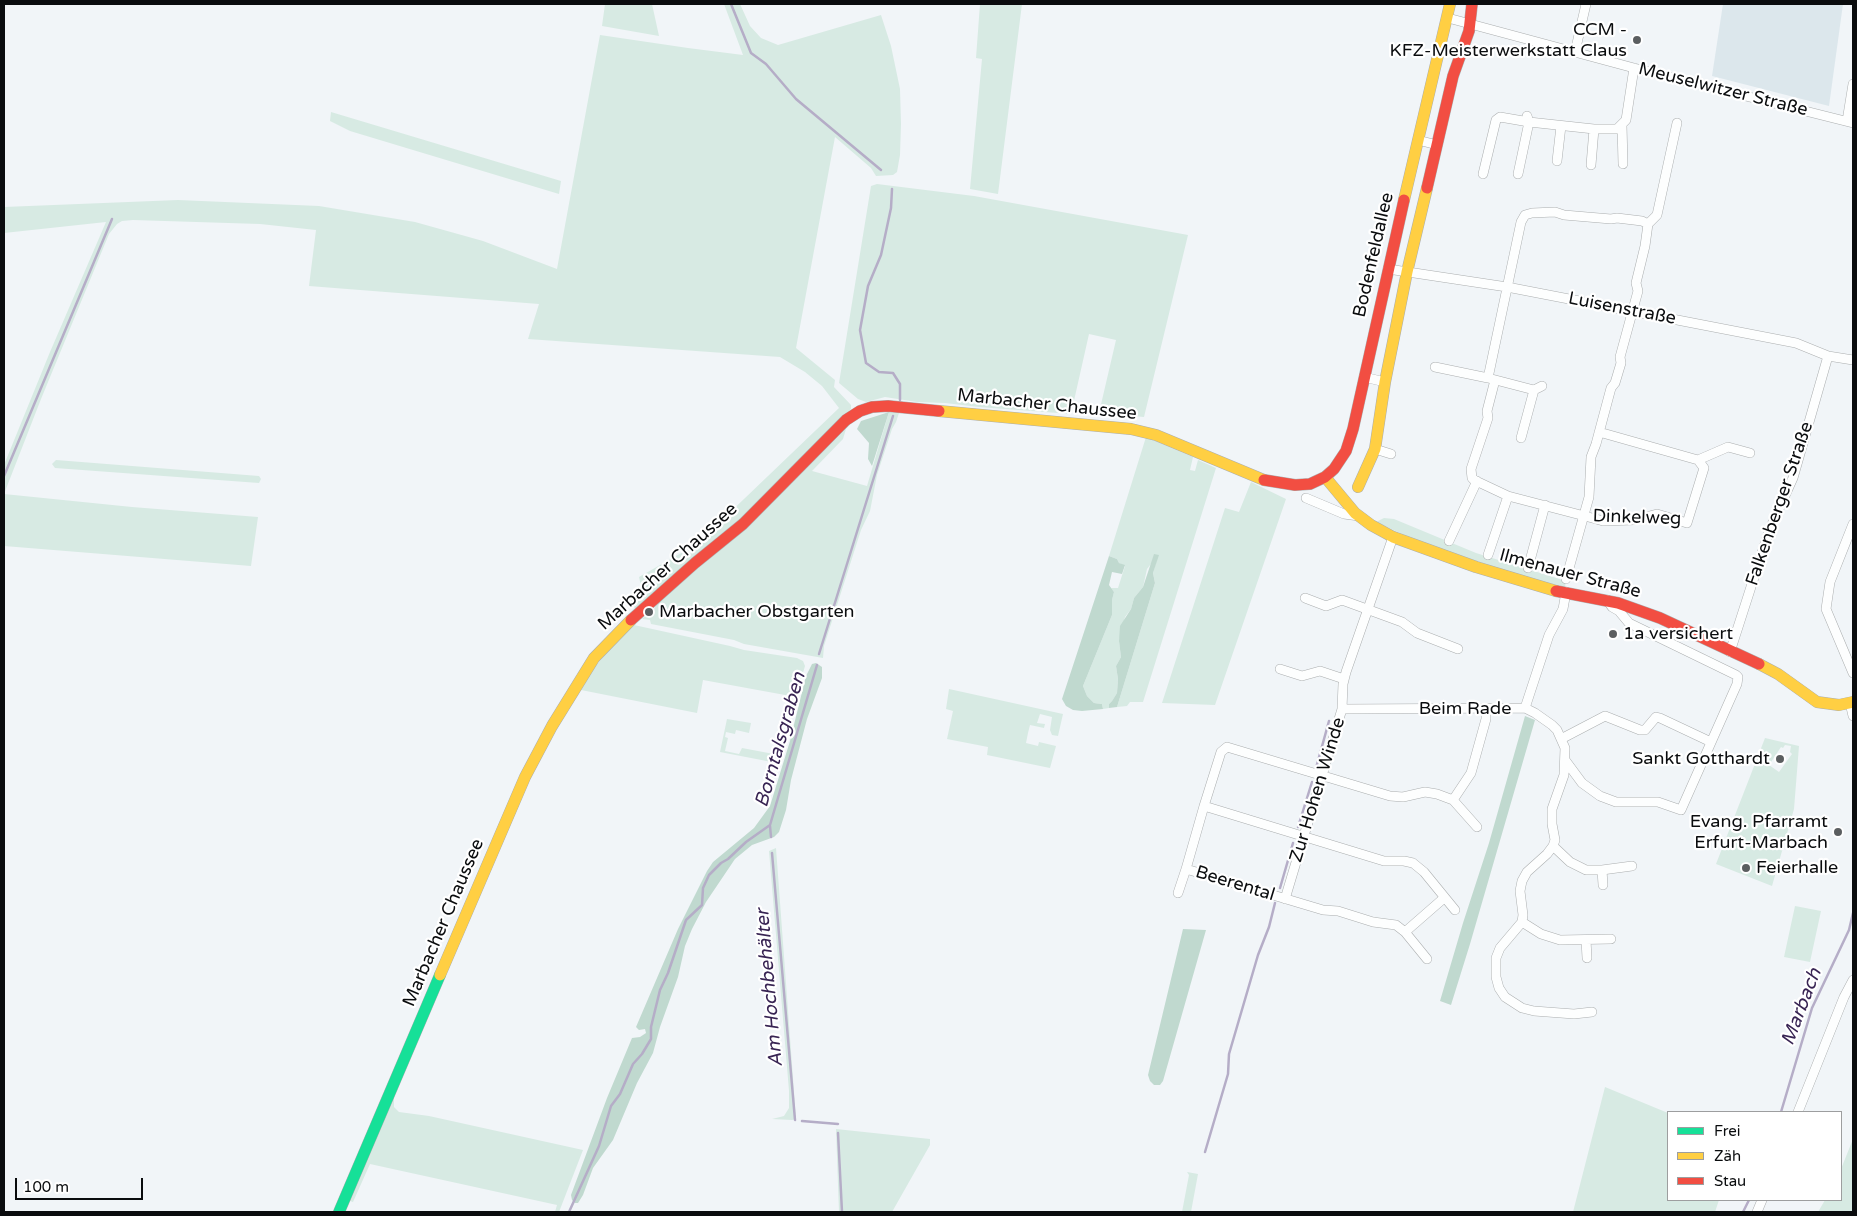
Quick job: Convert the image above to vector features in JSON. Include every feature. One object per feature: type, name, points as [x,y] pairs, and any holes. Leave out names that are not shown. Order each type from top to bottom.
[{"type":"street","name":"Bodenfeldallee","points":[[1325,476],[1334,469],[1346,451],[1354,429],[1388,269],[1450,4]]},
{"type":"street","name":"Bodenfeldallee","points":[[1358,487],[1375,449],[1385,382],[1407,272],[1454,76],[1470,24],[1472,4]]},
{"type":"street","points":[[1575,52],[1586,4]]},
{"type":"street","name":"Meuselwitzer Straße","points":[[1448,18],[1634,68],[1850,122]]},
{"type":"street","points":[[1483,174],[1497,118],[1528,119],[1561,126],[1594,129],[1613,130],[1622,125],[1626,120],[1634,68]]},
{"type":"street","points":[[1850,122],[1853,84]]},
{"type":"street","points":[[1518,174],[1528,119]]},
{"type":"street","points":[[1566,578],[1589,497],[1591,456],[1611,388],[1615,383],[1619,370],[1620,357],[1638,291],[1636,283],[1648,224],[1657,215],[1676,123]]},
{"type":"street","points":[[1622,125],[1623,164]]},
{"type":"street","points":[[1557,161],[1561,126]]},
{"type":"street","points":[[1591,165],[1594,129]]},
{"type":"street","points":[[1418,140],[1437,145]]},
{"type":"street","points":[[1583,515],[1508,496],[1472,478],[1471,470],[1488,418],[1487,411],[1507,287],[1521,222],[1527,214],[1555,212],[1564,215],[1617,218],[1648,224]]},
{"type":"street","name":"Luisenstraße","points":[[1388,269],[1507,287],[1796,343],[1828,356],[1853,360]]},
{"type":"street","name":"Falkenberger Straße","points":[[1730,652],[1769,531],[1793,478],[1828,356]]},
{"type":"street","points":[[1435,367],[1538,388],[1521,438]]},
{"type":"street","points":[[1364,377],[1385,382]]},
{"type":"street","name":"Marbacher Chaussee","points":[[339,1212],[525,777],[552,726],[582,676],[594,658],[629,622],[695,563],[743,524],[848,419],[860,411],[872,407],[888,406],[1131,429],[1156,435],[1258,478],[1276,483],[1295,486],[1310,484],[1325,476]]},
{"type":"street","points":[[1599,432],[1698,460],[1728,447],[1750,453]]},
{"type":"street","points":[[1375,449],[1391,454]]},
{"type":"street","name":"Dinkelweg","points":[[1583,515],[1603,521],[1634,520],[1657,514],[1687,522],[1704,468],[1698,460]]},
{"type":"street","name":"Ilmenauer Straße","points":[[1325,476],[1343,500],[1359,516],[1393,536],[1476,567],[1543,588],[1608,600],[1660,618],[1772,671],[1817,702],[1839,705],[1852,702]]},
{"type":"street","points":[[1449,541],[1477,481]]},
{"type":"street","points":[[1488,555],[1508,496]]},
{"type":"street","name":"Ilmenauer Straße","points":[[1306,498],[1344,514],[1359,516]]},
{"type":"street","points":[[1528,568],[1545,505]]},
{"type":"street","points":[[1853,524],[1830,582],[1826,609],[1853,673]]},
{"type":"street","name":"Zur Hohen Winde","points":[[1284,899],[1342,709],[1344,679],[1393,536]]},
{"type":"street","name":"Beim Rade","points":[[1342,709],[1525,708],[1549,635],[1563,609],[1566,592]]},
{"type":"street","points":[[1305,598],[1326,606],[1342,600],[1402,622],[1417,633],[1458,648]]},
{"type":"street","points":[[1566,760],[1582,783],[1600,796],[1616,802],[1658,802],[1681,810],[1737,684],[1738,677],[1629,623],[1619,611],[1612,607],[1608,600]]},
{"type":"street","points":[[1280,669],[1302,676],[1320,671],[1344,679]]},
{"type":"street","points":[[1852,702],[1853,716]]},
{"type":"street","points":[[1453,800],[1471,773],[1486,719],[1486,708]]},
{"type":"street","points":[[1525,708],[1548,721],[1557,730],[1565,748],[1566,760],[1564,774],[1552,809],[1555,840],[1548,854],[1527,872],[1522,880],[1520,890],[1522,922],[1500,948],[1496,958],[1496,977],[1499,988],[1505,997],[1522,1008],[1534,1011],[1574,1014],[1592,1012]]},
{"type":"street","points":[[1561,739],[1605,716],[1640,730],[1645,730],[1656,717],[1712,740]]},
{"type":"street","name":"Beerental","points":[[1178,893],[1221,752],[1227,747],[1322,777]]},
{"type":"street","points":[[1322,777],[1390,796],[1403,797],[1425,792],[1437,794],[1453,800],[1477,828]]},
{"type":"street","points":[[1204,806],[1384,861],[1413,863],[1424,872],[1455,910]]},
{"type":"street","points":[[1553,846],[1575,865],[1592,871],[1632,866]]},
{"type":"street","name":"Beerental","points":[[1186,869],[1324,910],[1343,912],[1373,922],[1392,924],[1405,932]]},
{"type":"street","points":[[1602,870],[1603,886]]},
{"type":"street","points":[[1427,959],[1405,932],[1444,898]]},
{"type":"street","points":[[1522,922],[1554,939],[1611,939]]},
{"type":"street","points":[[1586,940],[1587,958]]},
{"type":"street","points":[[1798,1111],[1844,997],[1853,980]]},
{"type":"shaded area","points":[[605,4],[652,4],[659,36],[602,26]]},
{"type":"shaded area","points":[[724,4],[740,4],[750,26],[761,38],[778,45],[881,15],[891,46],[900,89],[900,155],[897,172],[893,175],[876,176],[871,168],[835,137],[796,348],[835,380],[834,387],[851,405],[851,409],[740,520],[716,538],[635,609],[629,595],[641,586],[639,577],[697,544],[839,408],[822,386],[805,372],[780,357],[528,339],[539,304],[309,286],[316,230],[260,224],[133,220],[122,221],[117,224],[109,234],[4,494],[4,465],[106,222],[4,233],[4,207],[178,200],[319,206],[415,222],[483,241],[557,269],[600,35],[743,55]]},
{"type":"shaded area","points":[[980,4],[1022,4],[998,194],[970,189],[982,59],[976,58]]},
{"type":"shaded area","points":[[1723,4],[1843,4],[1829,106],[1712,76]]},
{"type":"shaded area","points":[[331,112],[561,181],[559,194],[350,131],[330,121]]},
{"type":"shaded area","points":[[877,184],[974,196],[1188,235],[1144,417],[1099,413],[1116,340],[1089,334],[1071,414],[917,402],[885,397],[866,402],[858,399],[839,383],[871,186]]},
{"type":"shaded area","points":[[889,412],[899,413],[877,475],[870,511],[861,530],[824,646],[823,658],[744,644],[734,640],[651,624],[650,620],[642,619],[655,608],[656,604],[748,526],[846,429],[843,439],[812,471],[867,486]]},
{"type":"shaded area","points":[[1146,437],[1193,457],[1190,470],[1195,471],[1198,460],[1216,468],[1143,702],[1130,702],[1127,706],[1117,707],[1155,583],[1153,573],[1158,555],[1147,569],[1143,587],[1134,598],[1131,609],[1125,617],[1119,641],[1121,657],[1116,666],[1118,679],[1117,693],[1109,704],[1109,708],[1103,709],[1102,704],[1094,703],[1087,696],[1083,686],[1112,615],[1114,592],[1111,588],[1118,588],[1125,566],[1119,563],[1117,559],[1109,556]]},
{"type":"shaded area","points":[[56,460],[259,476],[261,479],[259,483],[55,468],[52,464]]},
{"type":"shaded area","points":[[1251,482],[1286,499],[1215,705],[1162,703],[1225,508],[1239,512]]},
{"type":"shaded area","points":[[4,494],[258,517],[251,566],[4,546]]},
{"type":"shaded area","points":[[1384,518],[1394,519],[1476,553],[1566,581],[1565,587],[1519,576],[1413,539],[1376,522]]},
{"type":"shaded area","points":[[634,625],[744,650],[797,658],[803,661],[805,666],[796,697],[703,680],[697,713],[581,690],[593,669]]},
{"type":"shaded area","points":[[949,689],[1063,714],[1058,736],[1052,735],[1050,730],[1052,717],[1040,714],[1037,723],[1045,724],[1044,728],[1030,725],[1028,733],[1026,743],[1038,746],[1039,742],[1056,746],[1050,768],[987,755],[988,747],[947,739],[953,711],[946,709]]},
{"type":"shaded area","points":[[727,719],[751,723],[749,733],[736,730],[735,734],[726,732],[725,737],[728,738],[725,751],[739,754],[742,748],[779,755],[777,763],[720,752]]},
{"type":"shaded area","points":[[1765,738],[1799,746],[1794,809],[1772,886],[1716,864]],"holes":[[[1785,745],[1791,746],[1790,752],[1792,754],[1779,772],[1769,765],[1781,747],[1783,748]]]},
{"type":"shaded area","points":[[776,848],[796,1119],[792,1120],[772,1119],[784,1116],[789,1108],[769,851]]},
{"type":"shaded area","points":[[1795,906],[1821,911],[1810,962],[1784,957]]},
{"type":"shaded area","points":[[1605,1087],[1667,1113],[1667,1201],[1719,1201],[1715,1212],[1573,1212]]},
{"type":"shaded area","points":[[392,1097],[394,1098],[394,1107],[399,1112],[429,1116],[583,1150],[559,1212],[555,1212],[557,1205],[370,1164],[353,1202],[347,1200]]},
{"type":"shaded area","points":[[836,1129],[930,1139],[930,1145],[892,1212],[839,1212]]},
{"type":"shaded area","points":[[1853,1139],[1853,1212],[1818,1212],[1824,1201],[1842,1201],[1842,1166]]},
{"type":"shaded area","points":[[1187,1172],[1198,1174],[1191,1212],[1182,1212],[1189,1175]]},
{"type":"green space","points":[[889,412],[872,466],[868,459],[869,443],[857,429],[861,421]]},
{"type":"green space","points":[[1154,554],[1159,555],[1153,573],[1155,583],[1117,707],[1109,708],[1109,704],[1117,693],[1118,679],[1116,666],[1121,657],[1120,626],[1131,609],[1134,598],[1143,587]]},
{"type":"green space","points":[[1109,556],[1125,565],[1122,574],[1112,572],[1109,585],[1114,592],[1112,615],[1083,686],[1087,696],[1094,703],[1102,704],[1103,709],[1073,710],[1066,706],[1062,699]]},
{"type":"green space","points":[[816,663],[822,667],[822,678],[807,719],[791,780],[786,810],[779,832],[774,837],[752,845],[735,859],[706,902],[685,946],[678,977],[653,1053],[637,1083],[613,1140],[593,1168],[583,1195],[578,1203],[575,1203],[571,1195],[607,1098],[632,1038],[640,1037],[646,1033],[645,1029],[639,1030],[636,1027],[678,929],[713,862],[754,828],[770,806],[790,741],[806,676],[812,664]]},
{"type":"green space","points":[[1525,716],[1535,720],[1451,1005],[1440,1001],[1489,843]]},
{"type":"green space","points":[[1183,929],[1206,930],[1163,1081],[1160,1085],[1154,1085],[1148,1075]]},
{"type":"waterway","name":"Borntalsgraben","points":[[731,4],[751,53],[766,64],[796,99],[881,170]]},
{"type":"waterway","name":"Borntalsgraben","points":[[892,189],[891,208],[881,255],[868,286],[860,330],[866,363],[879,372],[893,373],[900,384],[900,400]]},
{"type":"waterway","points":[[4,476],[112,219]]},
{"type":"waterway","name":"Borntalsgraben","points":[[819,654],[893,416]]},
{"type":"waterway","name":"Borntalsgraben","points":[[569,1212],[599,1146],[611,1106],[620,1094],[633,1064],[651,1039],[651,1027],[660,990],[668,973],[686,920],[702,905],[703,888],[709,875],[746,842],[770,825],[817,665]]},
{"type":"waterway","points":[[1316,768],[1329,721]]},
{"type":"waterway","points":[[1298,827],[1312,782]]},
{"type":"waterway","name":"Am Hochbehälter","points":[[770,826],[771,837]]},
{"type":"waterway","points":[[1280,888],[1293,843]]},
{"type":"waterway","name":"Am Hochbehälter","points":[[772,853],[795,1120]]},
{"type":"waterway","points":[[1205,1152],[1228,1074],[1229,1054],[1275,903]]},
{"type":"waterway","name":"Marbach","points":[[1781,1111],[1812,1008],[1849,930],[1853,913]]},
{"type":"waterway","name":"Am Hochbehälter","points":[[802,1121],[838,1124]]},
{"type":"waterway","name":"Am Hochbehälter","points":[[838,1133],[842,1212]]},
{"type":"waterway","name":"Marbach","points":[[1743,1212],[1748,1201]]},
{"type":"traffic: fast","points":[[339,1212],[440,975]]},
{"type":"traffic: slow","points":[[1404,200],[1450,4]]},
{"type":"traffic: slow","points":[[1358,487],[1375,449],[1385,382],[1407,272],[1427,188]]},
{"type":"traffic: slow","points":[[939,411],[1131,429],[1156,435],[1264,480]]},
{"type":"traffic: slow","points":[[1325,477],[1355,513],[1371,525],[1393,537],[1476,567],[1556,591]]},
{"type":"traffic: slow","points":[[440,975],[525,777],[552,726],[594,658],[631,620]]},
{"type":"traffic: slow","points":[[1759,664],[1778,674],[1817,702],[1839,705],[1853,702]]},
{"type":"traffic: jam","points":[[1427,188],[1453,76],[1469,31],[1472,4]]},
{"type":"traffic: jam","points":[[1264,480],[1295,485],[1310,484],[1325,477],[1334,469],[1346,451],[1353,429],[1404,200]]},
{"type":"traffic: jam","points":[[631,620],[695,563],[743,524],[846,420],[860,411],[872,407],[888,406],[939,411]]},
{"type":"traffic: jam","points":[[1556,591],[1618,603],[1660,618],[1759,664]]},
{"type":"place","name":"CCM - KFZ-Meisterwerkstatt Claus","points":[[1637,40]]},
{"type":"place","name":"Marbacher Obstgarten","points":[[649,612]]},
{"type":"place","name":"1a versichert","points":[[1613,634]]},
{"type":"place","name":"Sankt Gotthardt","points":[[1780,759]]},
{"type":"place","name":"Evang. Pfarramt Erfurt-Marbach","points":[[1838,832]]},
{"type":"place","name":"Feierhalle","points":[[1746,868]]}]
